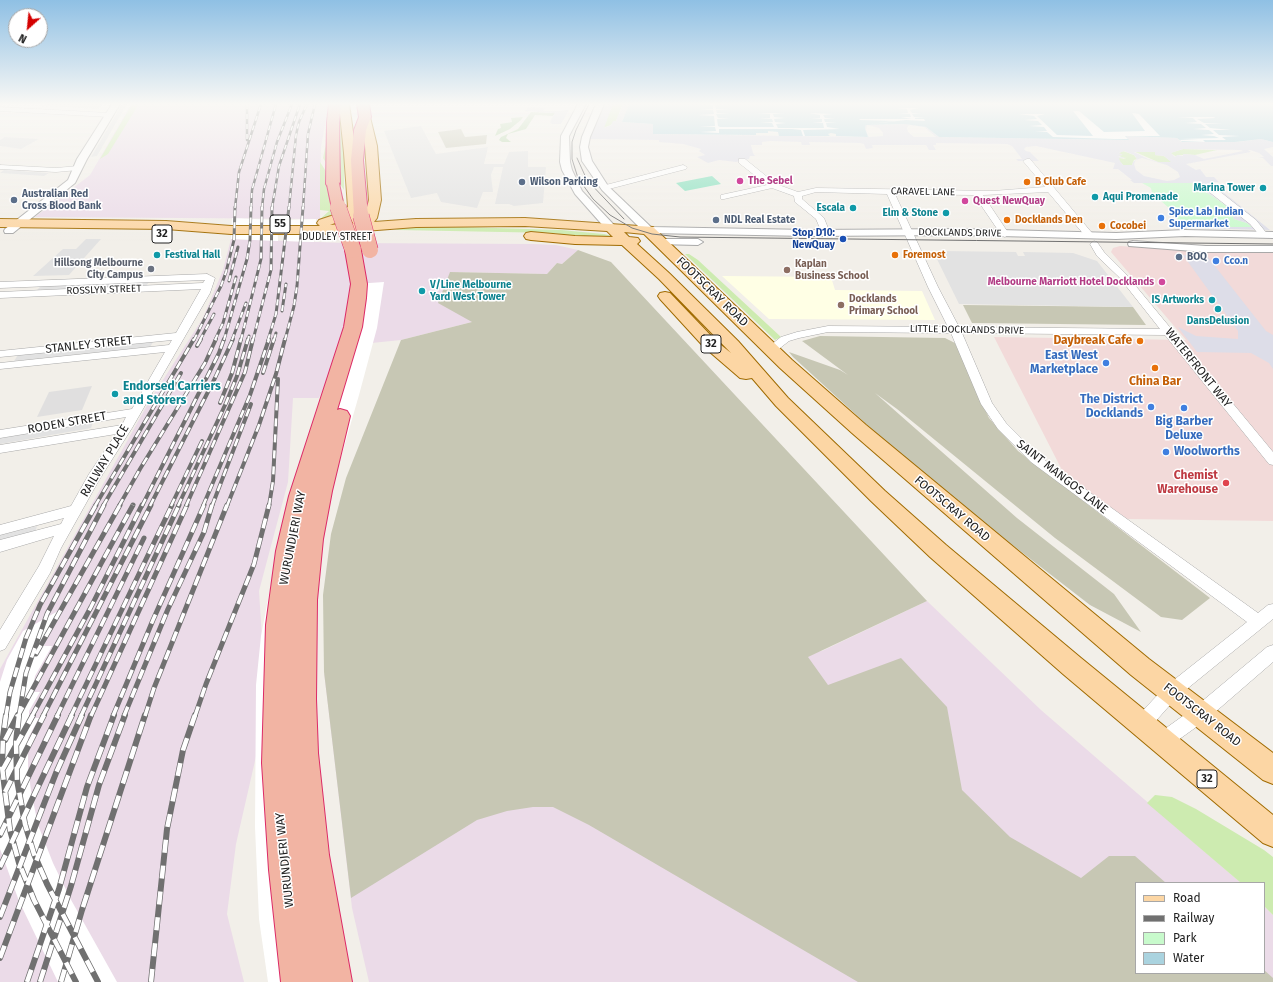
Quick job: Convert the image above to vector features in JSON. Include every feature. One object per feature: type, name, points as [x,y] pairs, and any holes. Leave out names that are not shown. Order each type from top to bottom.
[{"type":"highway","name":"WURUNDJERI WAY","points":[[299,982],[285,870],[277,763],[279,625],[288,551],[300,496],[353,327],[358,298],[357,267],[353,250],[336,203],[333,184],[338,150]]},
{"type":"highway","name":"WURUNDJERI WAY","points":[[334,982],[313,855],[303,753],[302,698],[304,600],[311,539],[320,491],[372,298],[373,266],[361,216],[357,160],[354,150]]},
{"type":"main road","name":"WURUNDJERI WAY","points":[[349,150],[354,209],[357,218],[364,226]]},
{"type":"main road","points":[[334,237],[364,226],[372,216],[375,200],[371,150]]},
{"type":"main road","points":[[375,200],[387,211],[401,219],[416,223]]},
{"type":"main road","name":"55","points":[[166,225],[194,223],[315,224],[335,220],[354,209]]},
{"type":"main road","name":"DUDLEY STREET","points":[[6,227],[166,225],[231,230],[319,230],[416,223],[538,223],[610,227]]},
{"type":"main road","points":[[364,226],[405,235]]},
{"type":"main road","name":"DUDLEY STREET","points":[[6,227],[334,237],[469,235]]},
{"type":"main road","name":"32","points":[[610,227],[648,230]]},
{"type":"main road","name":"FOOTSCRAY ROAD","points":[[610,227],[622,250],[732,344],[782,402],[878,496],[938,551],[1151,733],[1273,833]]},
{"type":"main road","name":"FOOTSCRAY ROAD","points":[[648,230],[771,350],[865,434],[1064,604],[1171,692],[1273,770]]},
{"type":"main road","name":"FOOTSCRAY ROAD","points":[[519,236],[575,240],[622,250]]},
{"type":"main road","points":[[622,250],[661,242]]},
{"type":"street","points":[[6,227],[70,183],[89,150]]},
{"type":"street","points":[[565,150],[565,162],[567,170],[578,192],[610,227]]},
{"type":"street","points":[[585,150],[590,167],[604,188],[648,230]]},
{"type":"street","points":[[742,161],[773,186],[798,195],[798,200],[820,218],[826,233]]},
{"type":"street","name":"WATERFRONT WAY","points":[[1027,161],[1094,241],[1100,254],[1122,275],[1273,461]]},
{"type":"street","points":[[0,167],[77,172]]},
{"type":"street","points":[[604,188],[683,167]]},
{"type":"street","points":[[0,175],[54,178],[77,172]]},
{"type":"street","points":[[724,197],[773,186]]},
{"type":"street","name":"CARAVEL LANE","points":[[798,195],[802,192],[816,190],[977,193],[1050,189]]},
{"type":"street","points":[[1211,189],[1268,235]]},
{"type":"street","name":"SAINT MANGOS LANE","points":[[890,192],[908,233],[908,244],[955,330],[987,404],[1002,426],[1017,442],[1048,468],[1258,622]]},
{"type":"street","points":[[977,193],[1005,234]]},
{"type":"street","name":"DOCKLANDS DRIVE","points":[[648,230],[1005,234],[1213,249],[1273,249]]},
{"type":"street","name":"DOCKLANDS DRIVE","points":[[969,243],[1094,241],[1122,236],[1185,234],[1268,235]]},
{"type":"street","points":[[661,242],[706,242]]},
{"type":"street","points":[[750,243],[866,244]]},
{"type":"street","name":"DOCKLANDS DRIVE","points":[[908,244],[925,243]]},
{"type":"street","name":"ROSSLYN STREET","points":[[0,285],[209,282]]},
{"type":"street","name":"ROSSLYN STREET","points":[[0,295],[209,282]]},
{"type":"street","name":"RAILWAY PLACE","points":[[0,644],[45,569],[65,528],[126,428],[209,282]]},
{"type":"street","name":"LITTLE DOCKLANDS DRIVE","points":[[771,350],[785,340],[796,335],[828,329],[1168,332]]},
{"type":"street","name":"STANLEY STREET","points":[[0,354],[179,336]]},
{"type":"street","name":"STANLEY STREET","points":[[0,366],[172,348]]},
{"type":"street","name":"RODEN STREET","points":[[0,434],[135,412]]},
{"type":"street","name":"RODEN STREET","points":[[0,448],[126,428]]},
{"type":"street","points":[[0,530],[76,510]]},
{"type":"street","points":[[0,546],[65,528]]},
{"type":"street","points":[[1151,733],[1171,692],[1273,610]]},
{"type":"street","points":[[1151,733],[1200,714],[1273,652]]},
{"type":"shaded area","points":[[95,150],[101,150],[97,156],[91,157]]},
{"type":"shaded area","points":[[105,150],[321,150],[320,219],[35,217],[90,175]]},
{"type":"shaded area","name":"Wilson Parking","points":[[392,150],[434,150],[436,154],[467,150],[487,150],[484,164],[504,164],[509,152],[528,151],[528,167],[546,167],[543,203],[514,206],[509,204],[495,204],[503,167],[494,167],[491,175],[493,192],[483,192],[477,208],[441,202],[437,193],[411,198]]},
{"type":"shaded area","points":[[752,150],[755,156],[750,156],[749,159],[736,162],[719,160],[708,163],[697,157],[705,155],[699,151]]},
{"type":"shaded area","points":[[1015,150],[1025,150],[1030,152],[1039,161],[1018,161],[1016,159],[1022,159]]},
{"type":"shaded area","points":[[1054,150],[1181,150],[1171,153],[1175,157],[1177,155],[1183,156],[1183,154],[1195,155],[1204,159],[1243,151],[1230,150],[1265,150],[1273,157],[1273,166],[1271,166],[1263,158],[1258,158],[1264,157],[1259,153],[1250,150],[1248,150],[1251,152],[1186,164],[1196,170],[1200,169],[1206,177],[1214,177],[1219,182],[1211,182],[1270,230],[1187,228],[1187,230],[1175,230],[1185,223],[1199,227],[1252,227],[1247,223],[1234,219],[1233,217],[1237,213],[1198,188],[1198,183],[1134,183],[1118,169],[1113,169],[1115,163]],"holes":[[[1124,151],[1134,155],[1137,159],[1132,165],[1123,165],[1119,158],[1127,158],[1118,156],[1123,155],[1119,153]],[[1134,152],[1155,152],[1155,155],[1164,156],[1171,162],[1158,162]],[[1142,158],[1167,165],[1178,172],[1180,177],[1167,181],[1144,176],[1136,170],[1134,164],[1136,160]]]},
{"type":"shaded area","points":[[4,170],[49,173],[44,176],[0,173]]},
{"type":"shaded area","points":[[86,239],[101,239],[69,275],[33,276],[63,249],[76,249]]},
{"type":"shaded area","points":[[231,239],[345,243],[533,244],[556,245],[578,250],[562,264],[557,263],[547,274],[450,272],[472,322],[401,340],[342,346],[319,398],[293,398],[288,482],[259,591],[262,638],[257,752],[236,844],[227,914],[244,982],[0,982],[0,669],[150,400],[203,318],[223,270]]},
{"type":"shaded area","name":"The District Docklands","points":[[1120,246],[1207,252],[1273,252],[1273,521],[1127,519],[1064,474],[994,337],[1186,340],[1111,252],[1113,248]]},
{"type":"shaded area","points":[[578,250],[611,262],[927,601],[808,657],[828,685],[901,658],[947,707],[962,790],[1010,837],[1081,878],[1109,856],[1135,856],[1165,882],[1135,882],[1135,974],[1265,974],[1265,971],[1273,978],[1273,982],[858,982],[589,825],[553,807],[533,807],[507,811],[477,820],[351,898],[324,672],[323,595],[331,534],[346,478],[401,340],[472,322],[438,303],[450,272],[547,274],[557,263],[562,264]]},
{"type":"shaded area","points":[[941,251],[1016,252],[1018,256],[1025,256],[1023,252],[1073,253],[1097,261],[1133,307],[959,304],[935,255],[943,255]]},
{"type":"shaded area","points":[[1183,255],[1207,256],[1266,331],[1273,335],[1273,369],[1269,363],[1251,353],[1197,352],[1178,327],[1196,336],[1238,339],[1238,331]]},
{"type":"shaded area","name":"Docklands Primary School","points":[[722,276],[831,277],[835,290],[922,291],[935,320],[769,319]]},
{"type":"shaded area","points":[[150,281],[146,286],[37,290],[41,286]]},
{"type":"shaded area","points":[[963,305],[1133,307],[1146,325],[972,323]]},
{"type":"shaded area","points":[[820,336],[945,338],[955,343],[989,418],[1018,451],[1210,598],[1182,620],[1161,617],[1055,538],[897,409],[875,393],[1017,518],[1114,594],[1141,632],[1090,605],[922,475],[789,352],[840,370],[848,375],[802,341]]},
{"type":"shaded area","points":[[153,342],[150,347],[14,361],[18,355]]},
{"type":"shaded area","points":[[92,386],[82,410],[37,417],[49,392]]},
{"type":"shaded area","points":[[93,422],[91,428],[0,444],[0,438]]},
{"type":"shaded area","points":[[37,526],[35,533],[0,542],[0,535]]},
{"type":"shaded area","points":[[927,601],[1041,710],[1240,882],[1135,882],[1135,974],[1265,974],[1265,907],[1273,915],[1273,982],[369,982],[352,908],[324,672],[341,719],[822,651]]},
{"type":"green space","points":[[105,150],[111,150],[108,154],[100,159]]},
{"type":"green space","points":[[325,150],[344,150],[344,190],[323,158]]},
{"type":"green space","points":[[1180,150],[1217,150],[1195,155],[1177,155],[1177,157],[1170,153]]},
{"type":"green space","points":[[1123,151],[1134,155],[1137,159],[1134,160],[1132,165],[1123,165],[1119,161],[1119,158],[1126,159],[1117,155]]},
{"type":"green space","points":[[1133,151],[1155,152],[1155,155],[1164,156],[1172,162],[1158,162]]},
{"type":"green space","points":[[320,162],[344,199],[345,209],[328,218],[319,220],[329,211],[320,210]]},
{"type":"green space","points":[[712,176],[721,184],[685,191],[676,183]]},
{"type":"green space","points":[[1142,183],[1198,183],[1198,188],[1237,213],[1233,217],[1234,219],[1247,223],[1252,227],[1199,227],[1184,223],[1170,214],[1169,208],[1152,193],[1151,188]]},
{"type":"green space","points":[[430,226],[561,230],[612,236],[606,238],[588,238],[553,233],[398,230],[390,228]]},
{"type":"green space","points":[[685,254],[689,254],[698,260],[781,337],[775,340]]},
{"type":"green space","points":[[1155,795],[1172,797],[1196,809],[1273,857],[1273,915],[1265,907],[1265,882],[1240,882],[1147,803]]},
{"type":"pier","points":[[232,218],[277,220],[278,241],[231,239]]},
{"type":"pier","points":[[316,219],[314,242],[283,241],[285,220]]},
{"type":"pier","points":[[384,282],[377,328],[331,492],[318,567],[309,696],[340,982],[268,982],[259,919],[255,827],[256,685],[261,636],[278,547],[351,317],[355,284]]},
{"type":"pier","points":[[58,611],[44,646],[52,646],[35,676],[32,692],[40,692],[29,711],[29,718],[39,718],[28,738],[28,767],[31,791],[38,825],[53,863],[70,898],[117,982],[58,982],[19,901],[0,849],[0,682],[7,660],[23,631]]},
{"type":"tram line","points":[[572,150],[572,159],[578,178],[593,199],[610,215],[632,228],[652,234],[680,237],[1273,244]]},
{"type":"tram line","points":[[577,158],[587,180],[624,219]]},
{"type":"railway","points":[[235,208],[239,172],[246,150]]},
{"type":"railway","points":[[251,208],[252,190],[263,150]]},
{"type":"railway","points":[[262,208],[264,189],[275,150]]},
{"type":"railway","points":[[272,208],[279,166],[284,150]]},
{"type":"railway","points":[[289,208],[295,150]]},
{"type":"railway","points":[[303,208],[307,150]]},
{"type":"railway","points":[[194,340],[221,286],[226,272],[234,240],[235,207]]},
{"type":"railway","points":[[224,340],[247,259],[250,240],[251,207]]},
{"type":"railway","points":[[241,340],[261,259],[262,207]]},
{"type":"railway","points":[[253,340],[271,270],[272,207]]},
{"type":"railway","points":[[268,340],[276,314],[289,207]]},
{"type":"railway","points":[[285,340],[294,306],[297,286],[303,207]]},
{"type":"railway","points":[[229,281],[238,247]]},
{"type":"railway","points":[[215,340],[223,323],[236,277]]},
{"type":"railway","points":[[282,311],[286,284]]},
{"type":"railway","points":[[232,340],[246,303]]},
{"type":"railway","points":[[200,340],[214,314]]},
{"type":"railway","points":[[274,340],[276,333]]},
{"type":"railway","points":[[248,340],[249,336]]},
{"type":"railway","points":[[95,506],[194,339]]},
{"type":"railway","points":[[197,346],[201,339]]},
{"type":"railway","points":[[119,506],[205,363],[216,339]]},
{"type":"railway","points":[[142,506],[219,353],[224,339]]},
{"type":"railway","points":[[150,506],[215,378],[233,339]]},
{"type":"railway","points":[[220,403],[232,373],[241,339]]},
{"type":"railway","points":[[178,506],[226,403],[237,376],[248,339]]},
{"type":"railway","points":[[186,506],[245,372],[253,339]]},
{"type":"railway","points":[[203,506],[250,395],[269,339]]},
{"type":"railway","points":[[263,373],[274,339]]},
{"type":"railway","points":[[227,506],[259,425],[276,374],[285,339]]},
{"type":"railway","points":[[103,506],[181,373]]},
{"type":"railway","points":[[269,506],[273,481],[278,379]]},
{"type":"railway","points":[[212,506],[251,404]]},
{"type":"railway","points":[[171,506],[202,441]]},
{"type":"railway","points":[[6,716],[10,692],[26,638],[40,605],[96,505]]},
{"type":"railway","points":[[19,713],[26,673],[47,614],[104,505]]},
{"type":"railway","points":[[36,654],[120,505]]},
{"type":"railway","points":[[19,713],[133,505]]},
{"type":"railway","points":[[32,716],[91,607],[142,505]]},
{"type":"railway","points":[[43,716],[151,505]]},
{"type":"railway","points":[[71,716],[172,505]]},
{"type":"railway","points":[[81,716],[179,505]]},
{"type":"railway","points":[[91,716],[187,505]]},
{"type":"railway","points":[[113,716],[153,620],[204,505]]},
{"type":"railway","points":[[124,716],[168,609],[204,532],[212,505]]},
{"type":"railway","points":[[145,716],[154,688],[227,505]]},
{"type":"railway","points":[[195,716],[206,684],[254,564],[269,505]]},
{"type":"railway","points":[[57,716],[144,538]]},
{"type":"railway","points":[[5,792],[2,767],[3,737],[6,715]]},
{"type":"railway","points":[[5,740],[18,715]]},
{"type":"railway","points":[[16,745],[19,715]]},
{"type":"railway","points":[[16,745],[33,715]]},
{"type":"railway","points":[[17,769],[44,715]]},
{"type":"railway","points":[[20,794],[58,715]]},
{"type":"railway","points":[[24,817],[72,715]]},
{"type":"railway","points":[[30,840],[56,773],[82,715]]},
{"type":"railway","points":[[37,860],[91,715]]},
{"type":"railway","points":[[55,900],[87,787],[114,715]]},
{"type":"railway","points":[[62,913],[99,785],[125,715]]},
{"type":"railway","points":[[74,936],[145,715]]},
{"type":"railway","points":[[151,982],[167,829],[183,750],[195,715]]},
{"type":"railway","points":[[3,769],[16,745]]},
{"type":"railway","points":[[16,745],[17,769]]},
{"type":"railway","points":[[5,792],[17,769]]},
{"type":"railway","points":[[17,769],[20,794]]},
{"type":"railway","points":[[5,792],[8,818]]},
{"type":"railway","points":[[8,818],[20,794]]},
{"type":"railway","points":[[20,794],[24,817]]},
{"type":"railway","points":[[13,840],[24,817]]},
{"type":"railway","points":[[24,817],[30,840]]},
{"type":"railway","points":[[0,835],[8,818]]},
{"type":"railway","points":[[8,818],[13,840]]},
{"type":"railway","points":[[0,867],[13,840]]},
{"type":"railway","points":[[13,840],[20,866]]},
{"type":"railway","points":[[20,866],[30,840]]},
{"type":"railway","points":[[30,840],[37,860]]},
{"type":"railway","points":[[28,884],[37,860]]},
{"type":"railway","points":[[37,860],[55,900]]},
{"type":"railway","points":[[0,917],[20,866]]},
{"type":"railway","points":[[20,866],[28,884]]},
{"type":"railway","points":[[0,958],[28,884]]},
{"type":"railway","points":[[28,884],[47,925]]},
{"type":"railway","points":[[47,925],[55,900]]},
{"type":"railway","points":[[55,900],[62,913]]},
{"type":"railway","points":[[54,939],[62,913]]},
{"type":"railway","points":[[62,913],[74,936]]},
{"type":"railway","points":[[27,982],[47,925]]},
{"type":"railway","points":[[47,925],[54,939]]},
{"type":"railway","points":[[66,963],[74,936]]},
{"type":"railway","points":[[74,936],[98,982]]},
{"type":"railway","points":[[40,982],[54,939]]},
{"type":"railway","points":[[54,939],[66,963]]},
{"type":"railway","points":[[61,982],[66,963]]},
{"type":"railway","points":[[66,963],[76,982]]},
{"type":"place","name":"The Sebel","points":[[740,181]]},
{"type":"place","name":"Wilson Parking","points":[[522,182]]},
{"type":"place","name":"B Club Cafe","points":[[1027,182]]},
{"type":"place","name":"Marina Tower","points":[[1263,188]]},
{"type":"place","name":"Aqui Promenade","points":[[1095,197]]},
{"type":"place","name":"Australian Red Cross Blood Bank","points":[[14,200]]},
{"type":"place","name":"Quest NewQuay","points":[[965,201]]},
{"type":"place","name":"Escala","points":[[853,208]]},
{"type":"place","name":"Elm & Stone","points":[[946,213]]},
{"type":"place","name":"Spice Lab Indian Supermarket","points":[[1161,218]]},
{"type":"place","name":"NDL Real Estate","points":[[716,220]]},
{"type":"place","name":"Docklands Den","points":[[1007,220]]},
{"type":"place","name":"Cocobei","points":[[1102,226]]},
{"type":"place","name":"Stop D10: NewQuay","points":[[843,239]]},
{"type":"place","name":"Festival Hall","points":[[157,255]]},
{"type":"place","name":"Foremost","points":[[895,255]]},
{"type":"place","name":"BOQ","points":[[1179,257]]},
{"type":"place","name":"Cco.n","points":[[1216,261]]},
{"type":"place","name":"Hillsong Melbourne City Campus","points":[[151,269]]},
{"type":"place","name":"Kaplan Business School","points":[[787,270]]},
{"type":"place","name":"Melbourne Marriott Hotel Docklands","points":[[1162,282]]},
{"type":"place","name":"V/Line Melbourne Yard West Tower","points":[[422,291]]},
{"type":"place","name":"IS Artworks","points":[[1212,300]]},
{"type":"place","name":"Docklands Primary School","points":[[841,305]]},
{"type":"place","name":"DansDelusion","points":[[1218,309]]},
{"type":"place","name":"Daybreak Cafe","points":[[1140,341]]},
{"type":"place","name":"East West Marketplace","points":[[1106,363]]},
{"type":"place","name":"China Bar","points":[[1155,368]]},
{"type":"place","name":"Endorsed Carriers and Storers","points":[[115,394]]},
{"type":"place","name":"The District Docklands","points":[[1151,407]]},
{"type":"place","name":"Big Barber Deluxe","points":[[1184,408]]},
{"type":"place","name":"Woolworths","points":[[1166,452]]},
{"type":"place","name":"Chemist Warehouse","points":[[1226,483]]}]
